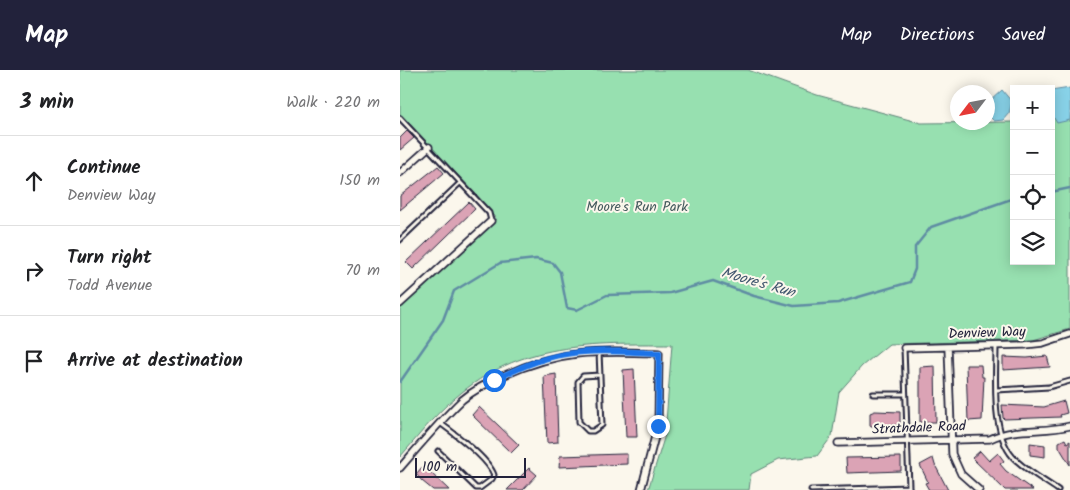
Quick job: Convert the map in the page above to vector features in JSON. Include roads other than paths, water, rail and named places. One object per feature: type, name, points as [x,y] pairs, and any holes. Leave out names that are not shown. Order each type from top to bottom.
[{"type":"street","points":[[400,173],[428,147]]},
{"type":"street","points":[[400,304],[491,221]]},
{"type":"street","name":"Denview Way","points":[[904,348],[1034,344],[1070,334]]},
{"type":"street","points":[[948,347],[952,454],[961,474],[979,490]]},
{"type":"street","points":[[400,468],[464,399],[494,380],[532,362],[566,354],[599,352],[659,353],[658,426],[641,490]]},
{"type":"street","name":"Strathdale Road","points":[[838,443],[990,439],[1008,431],[1046,430],[1070,426]]},
{"type":"lane","points":[[400,118],[489,213],[491,221]]},
{"type":"lane","points":[[400,240],[460,183]]},
{"type":"lane","points":[[996,346],[999,434],[1015,460],[1058,490]]},
{"type":"lane","points":[[810,490],[909,489],[904,348]]},
{"type":"lane","points":[[599,352],[600,375],[602,425],[593,431],[588,431],[579,422],[578,382],[583,376],[600,375]]},
{"type":"lane","points":[[996,390],[1049,387],[1070,382]]},
{"type":"lane","points":[[873,394],[906,394]]},
{"type":"lane","points":[[438,451],[476,488],[480,488],[492,479],[494,475],[490,467],[462,440],[440,423]]},
{"type":"water","points":[[1070,88],[1070,120],[1057,123],[1055,120],[1055,90]]},
{"type":"water","points":[[1002,90],[1010,100],[1009,113],[1003,120],[995,121],[995,96]]},
{"type":"waterway","name":"Moore's Run","points":[[1055,191],[1070,188]]},
{"type":"waterway","name":"Moore's Run","points":[[400,382],[443,320],[454,291],[500,263],[536,259],[553,263],[560,272],[567,308],[577,310],[607,295],[670,293],[713,281],[754,296],[794,306],[838,303],[910,282],[915,269],[915,247],[931,227],[1010,199]]},
{"type":"park label","name":"Moore's Run Park","points":[[637,207]]}]
